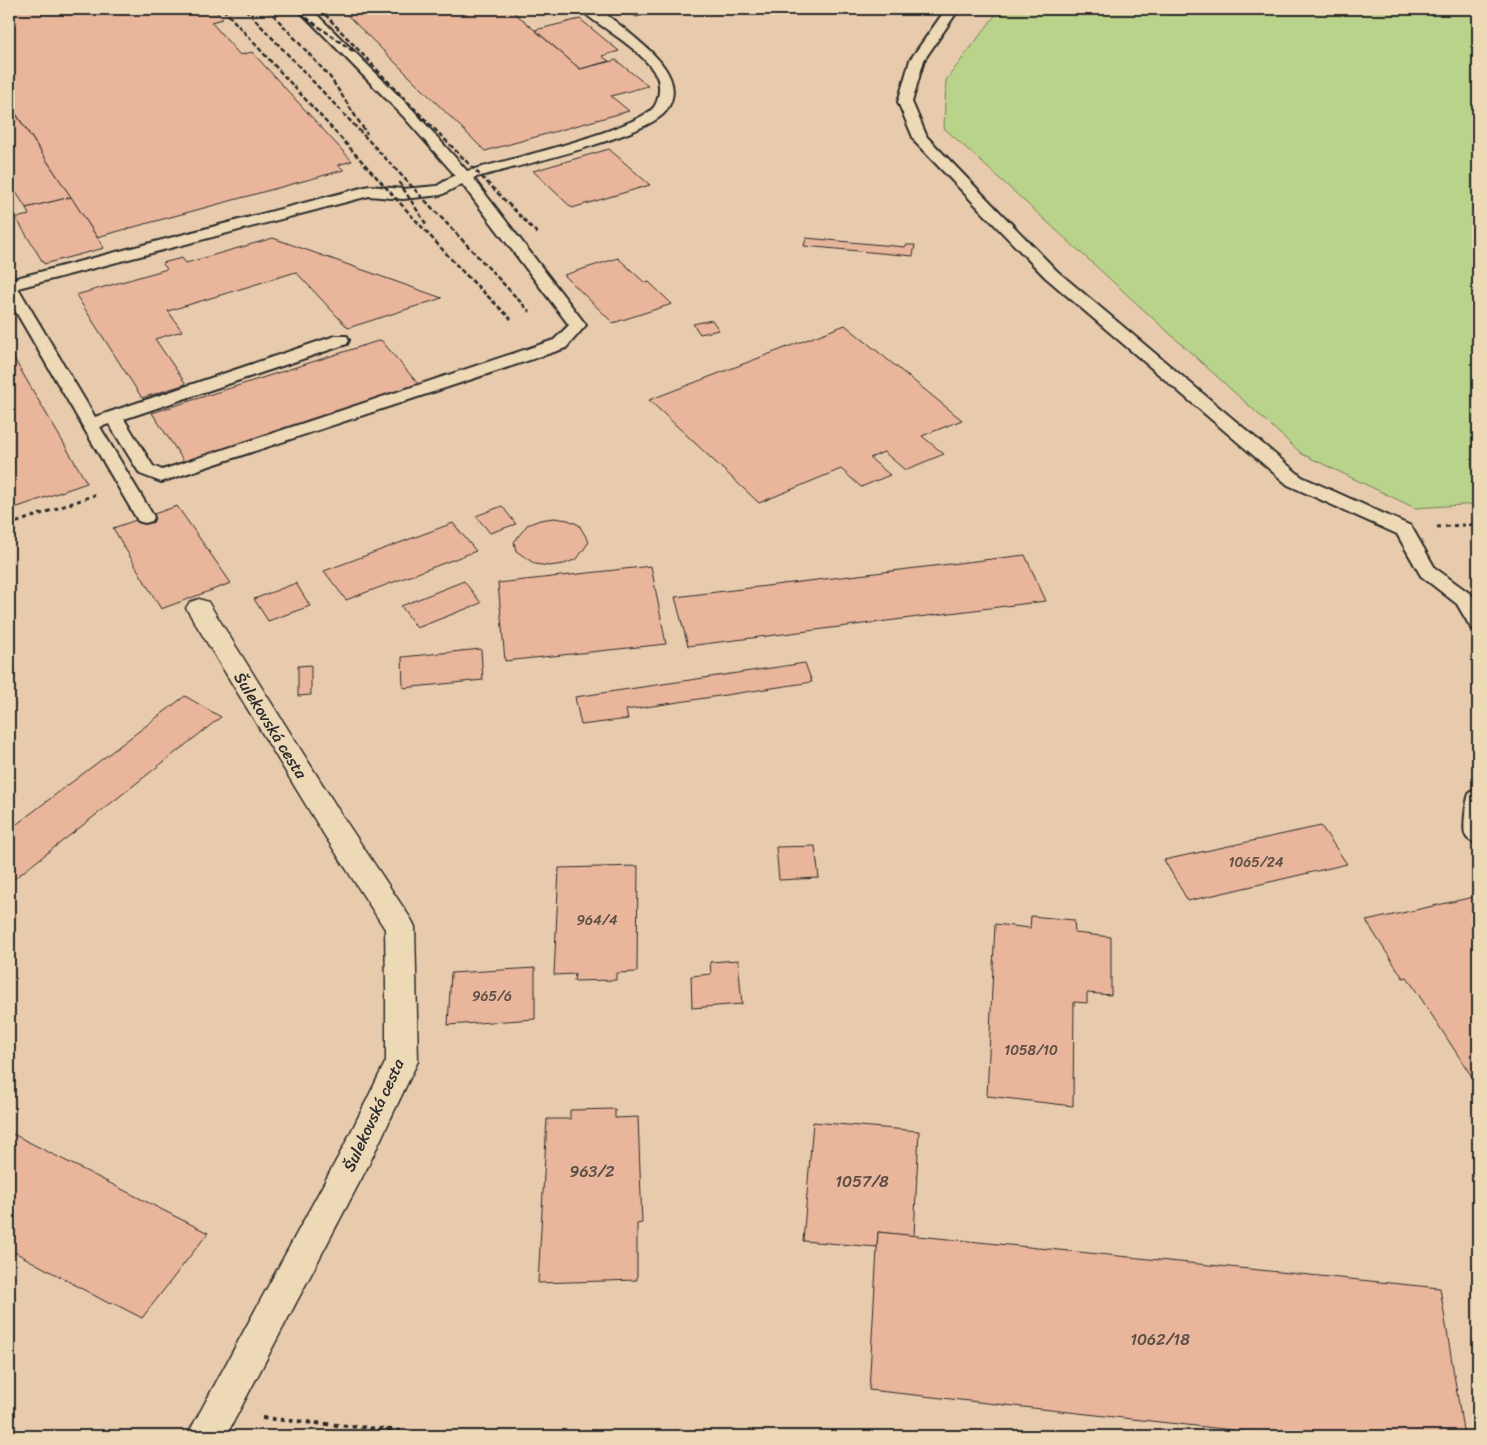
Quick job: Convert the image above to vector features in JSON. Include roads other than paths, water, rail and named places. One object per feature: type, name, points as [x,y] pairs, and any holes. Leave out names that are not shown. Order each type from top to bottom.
[{"type":"street","name":"Šulekovská cesta","points":[[196,603],[333,825],[400,927],[402,985],[402,1061],[356,1156],[212,1425]]},
{"type":"lane","points":[[114,416],[146,470],[161,476],[560,344],[578,326],[464,176],[408,113],[304,9]]},
{"type":"lane","points":[[145,517],[9,286],[369,191],[403,194],[441,190],[464,176],[635,125],[658,111],[666,93],[665,79],[654,62],[588,9]]},
{"type":"lane","points":[[952,9],[918,60],[905,102],[920,139],[1051,274],[1295,481],[1404,530],[1428,572],[1465,600],[1478,623]]},
{"type":"lane","points":[[90,424],[341,340]]},
{"type":"lane","points":[[1478,798],[1476,833],[1478,835]]},
{"type":"railway","points":[[223,9],[463,272],[511,319]]},
{"type":"railway","points":[[245,9],[530,312]]},
{"type":"railway","points":[[268,9],[330,77],[367,134]]},
{"type":"railway","points":[[294,9],[353,51]]},
{"type":"railway","points":[[320,9],[397,91],[539,235]]},
{"type":"railway","points":[[399,182],[426,224]]}]
